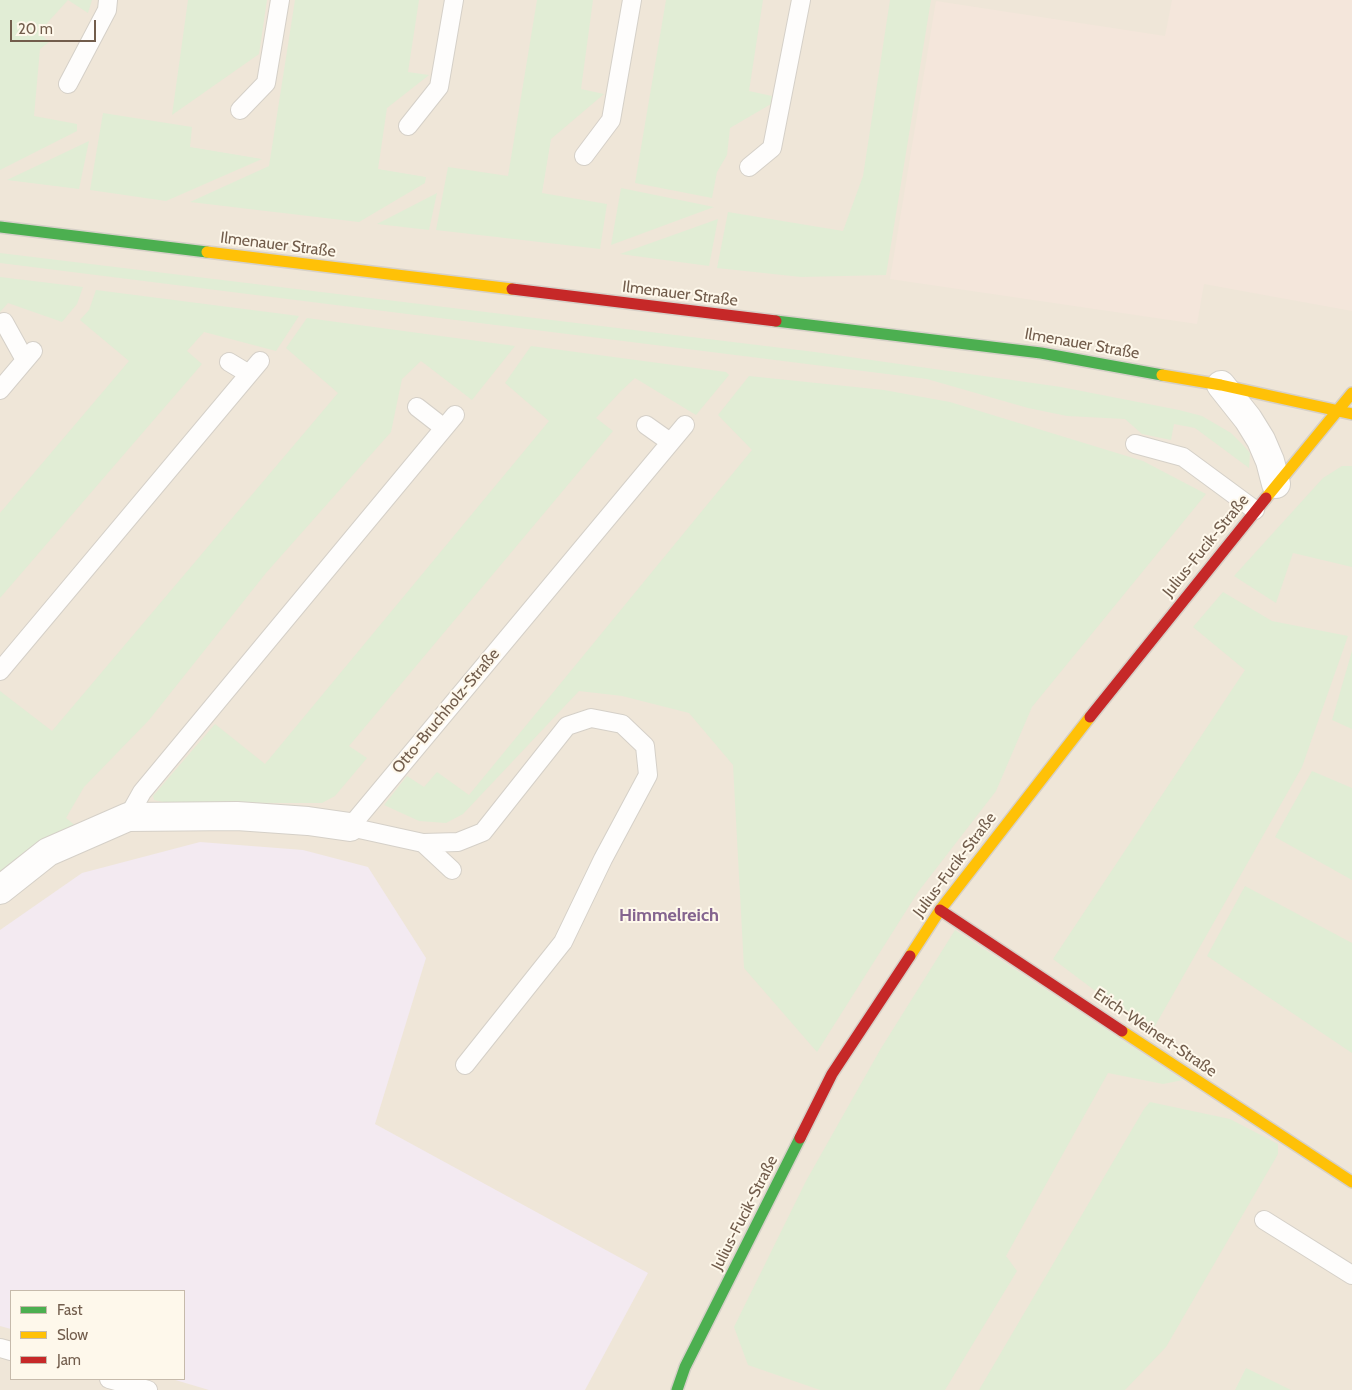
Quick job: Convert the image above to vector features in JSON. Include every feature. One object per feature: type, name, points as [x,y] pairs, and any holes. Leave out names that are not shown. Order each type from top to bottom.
[{"type":"street","name":"Ilmenauer Straße","points":[[0,227],[689,312],[952,341],[1041,353],[1221,385],[1352,414]]},
{"type":"street","points":[[1221,385],[1248,419],[1261,440],[1270,461],[1276,484]]},
{"type":"street","name":"Julius-Fucik-Straße","points":[[676,1390],[832,1074],[940,910],[1070,742],[1276,484],[1339,411],[1352,393]]},
{"type":"street","points":[[0,890],[48,852],[128,817],[237,816],[308,821],[350,827]]},
{"type":"street","name":"Erich-Weinert-Straße","points":[[940,910],[1352,1182]]},
{"type":"lane","points":[[68,84],[107,10],[108,0]]},
{"type":"lane","points":[[240,110],[266,83],[280,0]]},
{"type":"lane","points":[[408,126],[439,87],[454,0]]},
{"type":"lane","points":[[584,156],[611,120],[632,0]]},
{"type":"lane","points":[[749,167],[772,148],[801,0]]},
{"type":"lane","points":[[0,390],[29,356],[4,322]]},
{"type":"lane","points":[[0,671],[255,367],[229,362]]},
{"type":"lane","points":[[128,817],[142,792],[449,421],[417,407]]},
{"type":"lane","points":[[646,425],[670,442]]},
{"type":"lane","name":"Otto-Bruchholz-Straße","points":[[350,827],[684,425]]},
{"type":"lane","points":[[1135,444],[1183,457],[1255,510]]},
{"type":"lane","points":[[350,827],[423,843],[458,842],[483,832],[567,726],[591,718],[622,724],[645,746],[648,775],[603,858],[563,942],[465,1065]]},
{"type":"lane","points":[[423,843],[452,870]]},
{"type":"lane","points":[[1264,1220],[1352,1275]]},
{"type":"lane","points":[[113,1380],[148,1390]]},
{"type":"shaded area","points":[[0,0],[1352,0],[1352,1390],[0,1390]]},
{"type":"shaded area","points":[[1172,0],[1352,0],[1352,311],[1204,284],[1197,324],[890,279],[936,1],[1165,36]]},
{"type":"shaded area","points":[[200,842],[303,850],[368,867],[426,958],[375,1124],[648,1273],[585,1390],[209,1390],[175,1380],[185,1380],[185,1290],[10,1290],[10,1329],[0,1326],[0,930],[82,873]]},
{"type":"green space","points":[[0,0],[68,0],[39,32],[49,42],[40,49],[34,116],[77,124],[77,131],[0,170]]},
{"type":"green space","points":[[68,0],[92,0],[88,13]]},
{"type":"green space","points":[[188,0],[267,0],[259,54],[172,115]]},
{"type":"green space","points":[[295,0],[419,0],[408,72],[429,75],[387,108],[378,169],[426,177],[425,183],[359,222],[190,202],[269,166]]},
{"type":"green space","points":[[537,0],[593,0],[581,89],[604,94],[551,139],[542,193],[607,204],[600,249],[436,230],[448,167],[508,176]]},
{"type":"green space","points":[[666,0],[763,0],[749,91],[772,96],[771,104],[730,128],[727,155],[717,172],[712,198],[635,183]]},
{"type":"green space","points":[[890,0],[931,0],[886,275],[801,277],[717,268],[728,212],[843,231],[863,176]]},
{"type":"green space","points":[[103,113],[192,127],[190,147],[262,159],[166,201],[90,190]]},
{"type":"green space","points":[[89,141],[79,189],[7,180]]},
{"type":"green space","points":[[621,188],[714,207],[611,245]]},
{"type":"green space","points":[[437,193],[429,230],[377,224]]},
{"type":"green space","points":[[718,219],[709,266],[620,254]]},
{"type":"green space","points":[[0,253],[815,352],[1061,387],[1202,416],[1231,433],[1244,446],[1250,453],[1249,468],[1195,428],[1174,424],[1171,440],[1142,434],[1125,419],[1067,416],[1028,408],[927,379],[0,263]]},
{"type":"green space","points":[[0,277],[83,287],[77,304],[62,322],[8,303],[0,312]]},
{"type":"green space","points":[[96,290],[299,316],[276,351],[204,332],[187,351],[202,364],[0,598],[0,513],[129,361],[80,320],[89,310]]},
{"type":"green space","points":[[307,318],[515,346],[472,400],[421,361],[402,379],[391,432],[266,573],[149,720],[84,787],[66,818],[77,827],[0,873],[0,691],[52,731],[338,393],[286,348]]},
{"type":"green space","points":[[531,346],[726,372],[729,375],[696,415],[635,378],[621,391],[596,418],[613,431],[349,746],[367,758],[335,796],[322,803],[163,802],[154,800],[153,796],[215,724],[265,764],[549,421],[505,383]]},
{"type":"green space","points":[[749,376],[884,390],[950,402],[1143,461],[1206,494],[1032,707],[996,791],[918,892],[817,1052],[744,968],[733,765],[689,713],[622,696],[579,691],[463,814],[446,823],[419,821],[384,805],[407,776],[424,787],[437,772],[469,795],[752,450],[718,415]]},
{"type":"green space","points":[[1342,466],[1352,466],[1352,567],[1293,553],[1276,603],[1234,576],[1323,478]]},
{"type":"green space","points":[[1223,592],[1272,621],[1348,636],[1302,767],[1151,1033],[1053,959],[1245,670],[1193,627]]},
{"type":"green space","points":[[1352,651],[1352,729],[1332,720]]},
{"type":"green space","points":[[1312,771],[1352,788],[1352,880],[1275,837]]},
{"type":"green space","points":[[1245,886],[1352,943],[1352,1053],[1207,956]]},
{"type":"green space","points":[[955,930],[1183,1080],[1163,1084],[1108,1073],[1006,1256],[1017,1271],[945,1390],[820,1390],[748,1365],[734,1327],[806,1181],[880,1050]]},
{"type":"green space","points":[[1150,1102],[1230,1119],[1278,1144],[1278,1154],[1166,1347],[1125,1390],[979,1390],[1144,1109]]},
{"type":"green space","points":[[1246,1368],[1291,1390],[1235,1390]]},
{"type":"traffic: fast","points":[[0,227],[207,252]]},
{"type":"traffic: fast","points":[[776,321],[1041,353],[1162,375]]},
{"type":"traffic: fast","points":[[677,1390],[685,1367],[800,1138]]},
{"type":"traffic: slow","points":[[207,252],[512,289]]},
{"type":"traffic: slow","points":[[1162,375],[1221,385],[1352,414]]},
{"type":"traffic: slow","points":[[1266,498],[1352,393]]},
{"type":"traffic: slow","points":[[910,956],[940,910],[1090,717]]},
{"type":"traffic: slow","points":[[1122,1031],[1352,1182]]},
{"type":"traffic: jam","points":[[512,289],[776,321]]},
{"type":"traffic: jam","points":[[1090,717],[1266,498]]},
{"type":"traffic: jam","points":[[940,910],[1122,1031]]},
{"type":"traffic: jam","points":[[800,1138],[832,1074],[910,956]]},
{"type":"district","name":"Himmelreich","points":[[669,916]]}]
